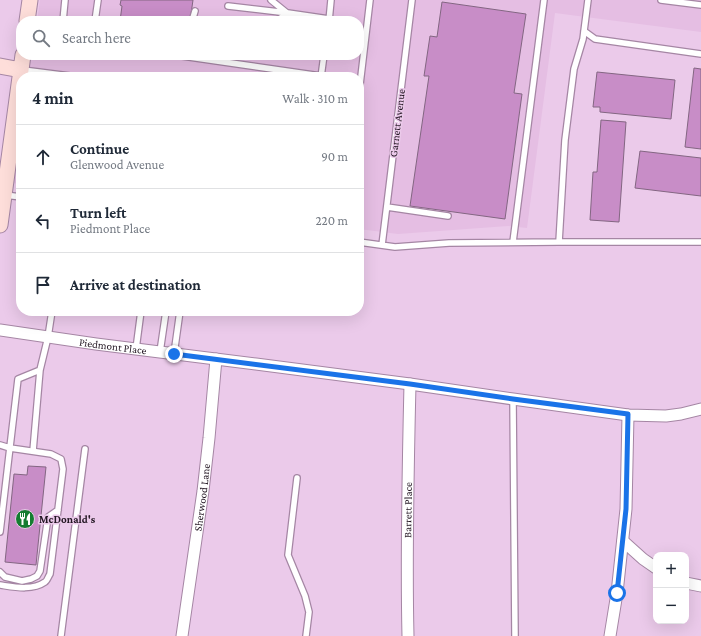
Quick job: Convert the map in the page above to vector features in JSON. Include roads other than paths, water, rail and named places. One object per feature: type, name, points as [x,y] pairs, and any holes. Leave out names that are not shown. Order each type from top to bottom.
[{"type":"main road","points":[[28,16],[30,0]]},
{"type":"main road","points":[[0,66],[22,62],[21,72]]},
{"type":"main road","points":[[0,225],[16,106]]},
{"type":"street","name":"Piedmont Place","points":[[0,330],[28,335],[410,384],[628,414],[666,416],[701,409]]},
{"type":"street","name":"Sherwood Lane","points":[[182,636],[203,491],[216,359]]},
{"type":"street","name":"Barrett Place","points":[[408,636],[408,470],[410,384]]},
{"type":"street","points":[[610,636],[624,540],[628,414]]},
{"type":"street","points":[[624,540],[643,559],[653,566]]},
{"type":"street","points":[[689,584],[701,586]]},
{"type":"lane","points":[[64,16],[66,0]]},
{"type":"lane","points":[[96,16],[98,0]]},
{"type":"lane","points":[[271,0],[288,13]]},
{"type":"lane","points":[[329,16],[331,0]]},
{"type":"lane","points":[[364,51],[370,0]]},
{"type":"lane","name":"Garnett Avenue","points":[[382,245],[412,0]]},
{"type":"lane","points":[[513,242],[544,0]]},
{"type":"lane","points":[[559,242],[565,140],[574,69],[584,31],[588,0]]},
{"type":"lane","points":[[661,0],[701,5]]},
{"type":"lane","points":[[228,6],[306,16]]},
{"type":"lane","points":[[284,16],[288,13]]},
{"type":"lane","points":[[584,31],[595,38],[701,54]]},
{"type":"lane","points":[[208,60],[288,72]]},
{"type":"lane","points":[[322,72],[323,60]]},
{"type":"lane","points":[[361,72],[363,60]]},
{"type":"lane","points":[[22,62],[47,72]]},
{"type":"lane","points":[[4,195],[16,196]]},
{"type":"lane","points":[[387,207],[448,216]]},
{"type":"lane","points":[[364,243],[395,247],[449,243],[701,242]]},
{"type":"lane","points":[[33,451],[40,370],[51,316]]},
{"type":"lane","points":[[136,349],[140,316]]},
{"type":"lane","points":[[160,352],[165,316]]},
{"type":"lane","points":[[174,354],[179,316]]},
{"type":"lane","points":[[0,532],[18,379],[40,370]]},
{"type":"lane","points":[[513,399],[515,636]]},
{"type":"lane","points":[[0,445],[10,448],[51,454],[61,459],[63,469],[50,574],[46,582],[25,588],[0,585]]},
{"type":"lane","points":[[61,636],[85,449]]},
{"type":"lane","points":[[297,478],[288,555],[305,596],[309,612],[306,636]]},
{"type":"lane","points":[[0,572],[5,577],[22,581],[37,576],[40,571],[48,517],[58,510]]},
{"type":"place","name":"McDonald's","points":[[25,519]]}]
